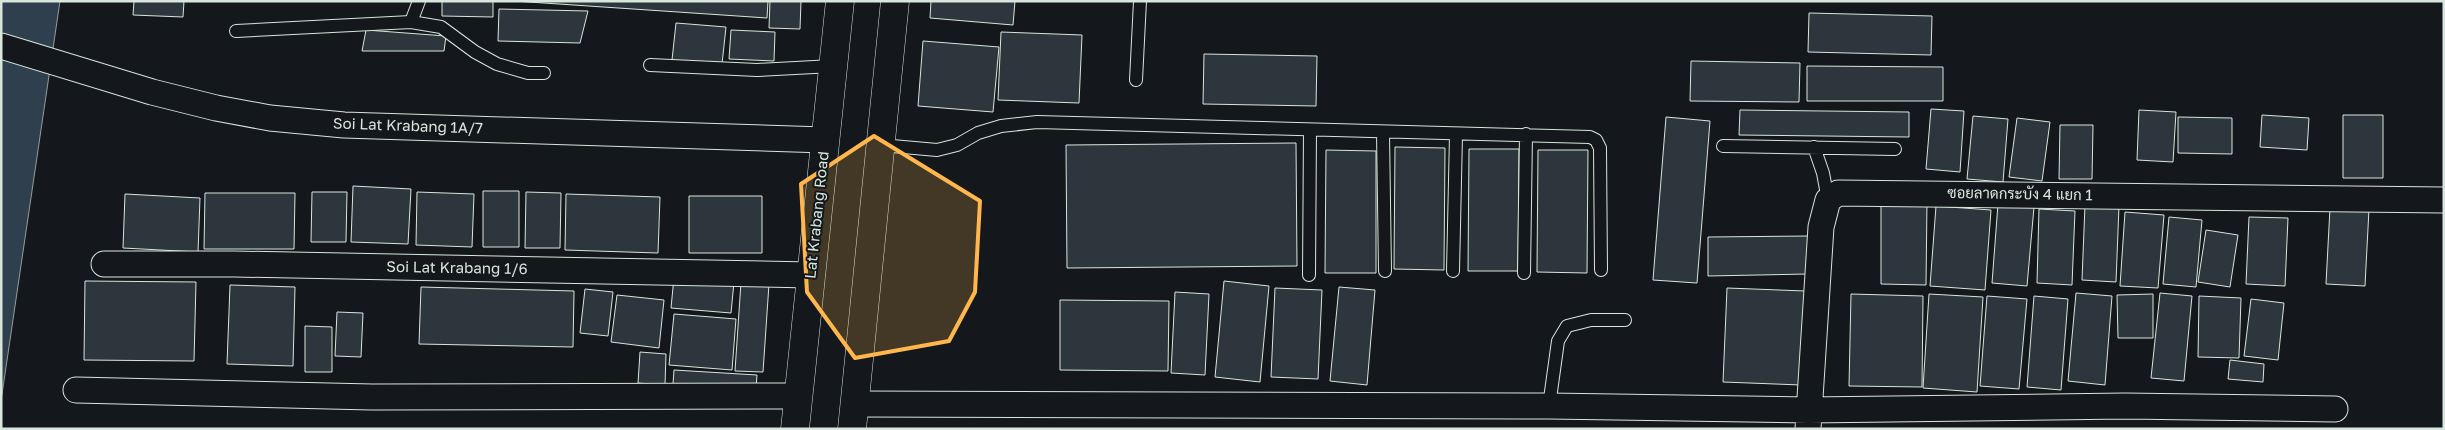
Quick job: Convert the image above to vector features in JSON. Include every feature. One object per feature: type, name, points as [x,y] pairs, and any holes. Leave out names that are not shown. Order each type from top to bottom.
[{"type":"main road","name":"Lat Krabang Road","points":[[795,429],[840,1]]},
{"type":"main road","points":[[853,416],[896,1]]},
{"type":"street","name":"Soi Lat Krabang 1A/7","points":[[1,46],[152,92],[270,118],[344,125],[825,140]]},
{"type":"street","name":"ซอยลาดกระบัง 4 แยก 1","points":[[1828,200],[1838,193],[1853,192],[2444,200]]},
{"type":"street","points":[[1808,420],[1821,227],[1828,200]]},
{"type":"street","name":"Soi Lat Krabang 1/6","points":[[104,264],[244,264],[811,275]]},
{"type":"street","points":[[76,390],[372,397],[798,396]]},
{"type":"street","points":[[853,416],[1549,406],[1808,420],[2125,406],[2335,409]]},
{"type":"lane","points":[[410,22],[419,1]]},
{"type":"lane","points":[[1136,80],[1140,1]]},
{"type":"lane","points":[[236,31],[410,22],[441,27],[475,52],[497,64],[528,73],[544,73]]},
{"type":"lane","points":[[650,65],[757,70],[833,66]]},
{"type":"lane","points":[[881,144],[937,150],[957,145],[978,133],[1001,126],[1037,122],[1456,135],[1526,134],[1590,137],[1596,140],[1600,148],[1601,270]]},
{"type":"lane","points":[[1309,275],[1310,130]]},
{"type":"lane","points":[[1383,133],[1385,271]]},
{"type":"lane","points":[[1524,273],[1526,134]]},
{"type":"lane","points":[[1453,271],[1456,135]]},
{"type":"lane","points":[[1723,146],[1895,148]]},
{"type":"lane","points":[[1814,147],[1823,173],[1828,200]]},
{"type":"lane","points":[[1549,406],[1558,341],[1567,326],[1590,320],[1625,320]]},
{"type":"highlighted area","points":[[874,136],[980,201],[975,292],[949,341],[855,358],[807,292],[801,184]]},
{"type":"water","points":[[1,1],[60,1],[1,401]]},
{"type":"building","points":[[134,1],[184,1],[183,17],[133,15]]},
{"type":"building","points":[[442,1],[493,1],[493,17],[442,16]]},
{"type":"building","points":[[514,1],[768,1],[767,18]]},
{"type":"building","points":[[770,1],[801,1],[800,29],[769,28]]},
{"type":"building","points":[[931,1],[1015,1],[1013,25],[930,18]]},
{"type":"building","points":[[499,9],[588,11],[580,43],[498,41]]},
{"type":"building","points":[[1809,13],[1932,16],[1931,55],[1808,52]]},
{"type":"building","points":[[676,23],[726,27],[722,64],[672,60]]},
{"type":"building","points":[[366,30],[446,36],[444,51],[362,51]]},
{"type":"building","points":[[731,30],[775,32],[774,61],[729,59]]},
{"type":"building","points":[[1001,32],[1082,35],[1079,103],[998,100]]},
{"type":"building","points":[[923,41],[999,47],[993,112],[918,106]]},
{"type":"building","points":[[1204,54],[1317,56],[1316,106],[1203,104]]},
{"type":"building","points":[[1691,61],[1800,63],[1799,102],[1690,101]]},
{"type":"building","points":[[1807,66],[1943,67],[1943,101],[1807,101]]},
{"type":"building","points":[[1931,109],[1964,111],[1960,172],[1926,169]]},
{"type":"building","points":[[1740,110],[1909,112],[1909,137],[1739,135]]},
{"type":"building","points":[[2139,110],[2176,112],[2173,162],[2137,160]]},
{"type":"building","points":[[2262,115],[2309,118],[2307,150],[2260,147]]},
{"type":"building","points":[[2343,115],[2383,115],[2383,178],[2343,178]]},
{"type":"building","points":[[1973,116],[2008,119],[2003,182],[1967,179]]},
{"type":"building","points":[[1666,117],[1710,121],[1697,283],[1653,280]]},
{"type":"building","points":[[2178,117],[2232,118],[2232,154],[2178,153]]},
{"type":"building","points":[[2017,118],[2050,122],[2042,181],[2009,177]]},
{"type":"building","points":[[2060,125],[2093,125],[2092,179],[2059,179]]},
{"type":"building","points":[[1296,143],[1297,266],[1067,268],[1066,145]]},
{"type":"building","points":[[1395,147],[1445,148],[1444,270],[1394,269]]},
{"type":"building","points":[[1469,149],[1519,149],[1518,271],[1468,271]]},
{"type":"building","points":[[1326,150],[1376,151],[1376,273],[1325,273]]},
{"type":"building","points":[[1538,150],[1588,150],[1587,273],[1537,272]]},
{"type":"building","points":[[353,186],[411,189],[408,244],[351,242]]},
{"type":"building","points":[[483,191],[519,191],[519,247],[483,247]]},
{"type":"building","points":[[312,192],[347,192],[346,242],[311,242]]},
{"type":"building","points":[[417,192],[474,194],[472,247],[416,245]]},
{"type":"building","points":[[526,192],[561,193],[560,248],[525,248]]},
{"type":"building","points":[[205,193],[295,193],[294,249],[204,249]]},
{"type":"building","points":[[125,194],[200,198],[198,252],[123,248]]},
{"type":"building","points":[[566,194],[660,197],[658,253],[565,250]]},
{"type":"building","points":[[689,196],[762,196],[762,253],[689,253]]},
{"type":"building","points":[[1881,201],[1927,201],[1926,285],[1881,284]]},
{"type":"building","points":[[1998,204],[2034,207],[2027,286],[1992,283]]},
{"type":"building","points":[[2085,205],[2119,206],[2116,282],[2082,280]]},
{"type":"building","points":[[1936,206],[1991,210],[1985,290],[1930,286]]},
{"type":"building","points":[[2330,208],[2369,209],[2365,286],[2326,284]]},
{"type":"building","points":[[2039,209],[2075,211],[2072,285],[2037,283]]},
{"type":"building","points":[[2125,212],[2164,215],[2158,288],[2120,286]]},
{"type":"building","points":[[2169,217],[2202,220],[2196,287],[2163,284]]},
{"type":"building","points":[[2249,217],[2288,218],[2285,286],[2246,284]]},
{"type":"building","points":[[2206,230],[2238,235],[2230,287],[2198,282]]},
{"type":"building","points":[[1808,236],[1808,274],[1708,276],[1708,237]]},
{"type":"building","points":[[674,277],[734,282],[731,313],[671,308]]},
{"type":"building","points":[[85,281],[196,282],[194,361],[84,360]]},
{"type":"building","points":[[1224,281],[1269,286],[1260,382],[1215,377]]},
{"type":"building","points":[[741,282],[769,284],[763,372],[735,371]]},
{"type":"building","points":[[230,285],[295,287],[293,366],[227,364]]},
{"type":"building","points":[[421,287],[574,291],[573,347],[419,344]]},
{"type":"building","points":[[1339,287],[1375,290],[1367,385],[1330,381]]},
{"type":"building","points":[[1275,288],[1322,290],[1318,379],[1271,377]]},
{"type":"building","points":[[1727,288],[1805,291],[1801,385],[1723,382]]},
{"type":"building","points":[[585,289],[613,292],[608,336],[580,333]]},
{"type":"building","points":[[1175,292],[1209,294],[1205,375],[1171,373]]},
{"type":"building","points":[[2076,293],[2112,296],[2105,385],[2068,381]]},
{"type":"building","points":[[2160,293],[2192,296],[2184,381],[2151,378]]},
{"type":"building","points":[[1851,294],[1923,296],[1922,387],[1849,386]]},
{"type":"building","points":[[1929,294],[1983,297],[1977,392],[1923,388]]},
{"type":"building","points":[[2153,294],[2153,338],[2118,338],[2117,295]]},
{"type":"building","points":[[617,295],[664,300],[659,348],[611,342]]},
{"type":"building","points":[[1987,296],[2027,299],[2019,389],[1980,386]]},
{"type":"building","points":[[2034,296],[2068,299],[2061,390],[2027,387]]},
{"type":"building","points":[[2199,296],[2241,298],[2239,358],[2198,357]]},
{"type":"building","points":[[2251,299],[2284,303],[2278,360],[2244,356]]},
{"type":"building","points":[[1060,300],[1169,301],[1168,371],[1060,370]]},
{"type":"building","points":[[337,312],[363,313],[361,357],[335,356]]},
{"type":"building","points":[[674,314],[736,319],[732,370],[669,365]]},
{"type":"building","points":[[305,326],[332,327],[332,372],[305,372]]},
{"type":"building","points":[[640,352],[666,354],[665,385],[638,383]]},
{"type":"building","points":[[2230,360],[2264,364],[2263,382],[2228,379]]},
{"type":"building","points":[[674,370],[757,375],[756,388],[673,384]]}]
